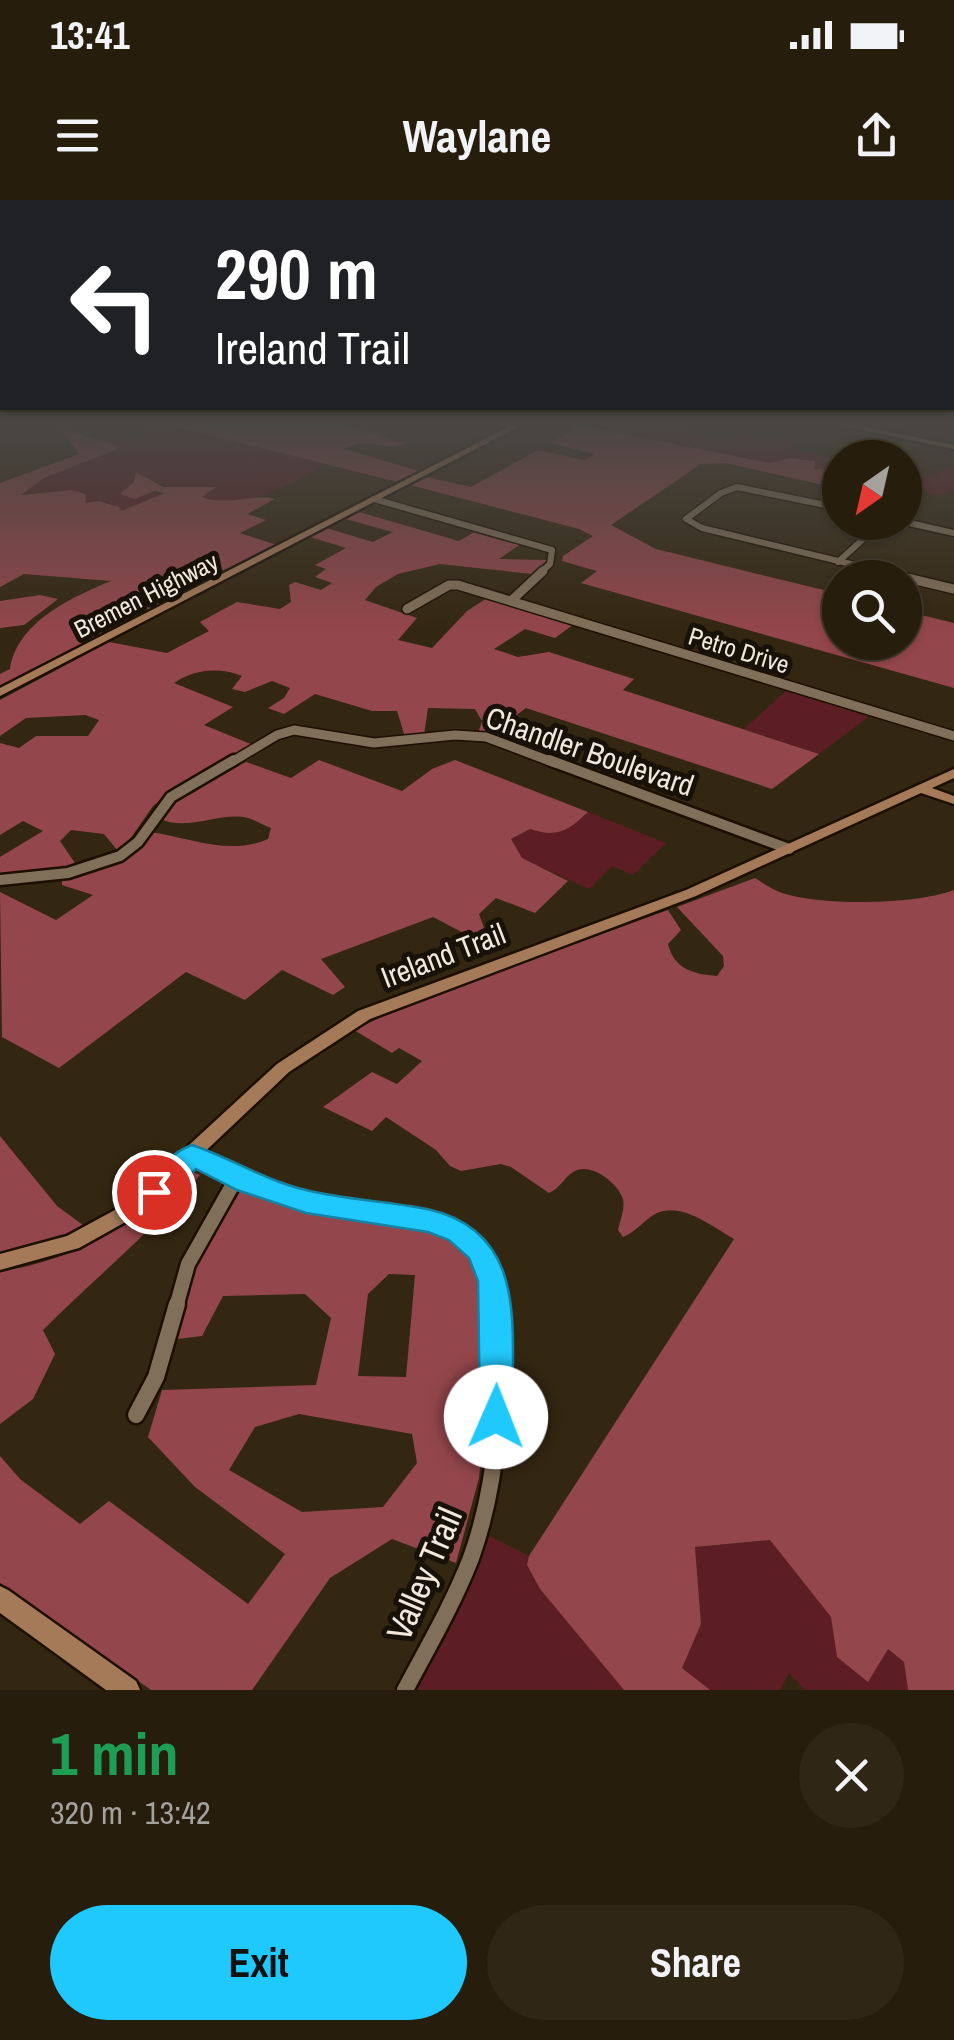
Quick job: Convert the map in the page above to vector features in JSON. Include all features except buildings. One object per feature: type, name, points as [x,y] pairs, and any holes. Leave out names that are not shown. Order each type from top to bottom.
[{"type":"main road","name":"Bremen Highway","points":[[0,693],[390,492]]},
{"type":"main road","name":"Ireland Trail","points":[[0,1262],[60,1247],[106,1226],[154,1192],[283,1068],[364,1016],[428,988],[690,893],[954,772]]},
{"type":"main road","points":[[920,788],[954,800]]},
{"type":"main road","points":[[0,1598],[127,1690]]},
{"type":"street","points":[[723,492],[686,522],[830,560]]},
{"type":"street","points":[[763,492],[822,504]]},
{"type":"street","points":[[374,500],[552,550],[550,564],[512,600]]},
{"type":"street","points":[[922,526],[954,533]]},
{"type":"street","points":[[840,560],[862,540]]},
{"type":"street","points":[[922,582],[954,589]]},
{"type":"street","name":"Petro Drive","points":[[407,609],[452,585],[954,736]]},
{"type":"street","name":"Chandler Boulevard","points":[[0,880],[39,878],[121,855],[138,842],[159,808],[171,797],[278,734],[299,730],[374,743],[462,734],[486,737],[789,849]]},
{"type":"street","name":"Valley Trail","points":[[192,1156],[306,1202],[441,1224],[467,1237],[491,1270],[497,1338],[496,1418],[484,1509],[454,1598],[404,1690]]},
{"type":"street","points":[[136,1415],[156,1377],[188,1264],[237,1177]]},
{"type":"shaded area","points":[[0,492],[26,492],[21,495],[77,492],[85,494],[86,503],[98,501],[121,511],[165,493],[157,492],[210,492],[202,497],[221,501],[275,499],[247,514],[266,520],[240,533],[277,545],[231,568],[207,574],[206,580],[0,686],[0,674],[10,669],[15,652],[35,625],[64,603],[111,581],[24,574],[0,587]]},
{"type":"shaded area","points":[[74,492],[165,493],[121,511],[101,502],[86,504]]},
{"type":"shaded area","points":[[123,492],[153,492],[135,499],[120,494]]},
{"type":"shaded area","points":[[183,492],[272,492],[227,501]]},
{"type":"shaded area","points":[[435,492],[660,492],[611,525],[656,549],[822,590],[822,651],[581,583],[597,571],[562,561],[563,556],[593,536]]},
{"type":"shaded area","points":[[359,512],[459,541],[476,531],[521,544],[499,559],[547,560],[532,574],[440,564],[398,574],[376,587],[365,600],[417,618],[398,640],[432,648],[467,611],[487,598],[574,624],[555,638],[525,629],[494,649],[518,657],[549,652],[634,679],[623,690],[819,754],[772,789],[526,708],[490,735],[478,733],[482,721],[475,709],[428,708],[424,735],[405,737],[397,711],[372,711],[315,694],[284,714],[268,708],[284,698],[290,688],[272,681],[245,692],[232,689],[242,676],[207,671],[174,683],[233,707],[204,725],[253,745],[169,793],[153,806],[123,849],[118,851],[104,834],[71,830],[60,841],[77,866],[9,877],[0,875],[0,857],[43,831],[23,821],[0,835],[0,743],[19,748],[36,736],[88,736],[99,720],[85,715],[26,718],[0,736],[0,700],[109,642],[167,653],[209,631],[200,622],[237,602],[280,609],[291,602],[289,585],[295,582],[321,590],[332,583],[315,577],[326,569],[315,565],[346,548],[310,537],[326,528],[373,542],[393,532],[345,519]]},
{"type":"shaded area","points":[[40,595],[58,599],[24,625],[0,628],[0,601]]},
{"type":"shaded area","points":[[922,615],[954,623],[954,688],[855,660],[922,660]]},
{"type":"shaded area","points":[[788,689],[871,715],[819,754],[744,729]]},
{"type":"shaded area","points":[[319,760],[402,791],[432,769],[455,760],[588,812],[562,831],[530,829],[511,839],[522,858],[568,881],[535,913],[496,898],[479,914],[484,928],[473,938],[433,917],[321,959],[345,987],[333,995],[282,970],[245,1000],[186,972],[59,1068],[2,1037],[0,892],[56,920],[93,895],[62,885],[62,879],[122,858],[150,832],[224,846],[268,839],[271,828],[248,818],[180,823],[159,818],[185,794],[246,762],[291,778]]},
{"type":"shaded area","points":[[588,812],[666,843],[633,875],[612,866],[589,889],[521,858],[511,839],[530,829],[562,831]]},
{"type":"shaded area","points":[[755,878],[782,893],[844,902],[917,899],[954,890],[954,1690],[908,1690],[904,1662],[888,1649],[868,1682],[837,1657],[831,1617],[770,1540],[695,1547],[701,1624],[682,1668],[710,1690],[624,1690],[540,1589],[527,1565],[529,1556],[734,1239],[697,1217],[667,1210],[623,1237],[618,1230],[623,1199],[595,1171],[573,1172],[549,1193],[501,1164],[461,1171],[450,1166],[436,1150],[386,1117],[372,1131],[323,1107],[372,1072],[397,1084],[422,1061],[399,1048],[392,1053],[354,1030],[411,1003],[668,910],[681,930],[668,944],[675,959],[693,972],[717,976],[724,966],[723,956],[677,907]]},
{"type":"shaded area","points":[[0,1136],[57,1206],[87,1228],[58,1240],[0,1254]]},
{"type":"shaded area","points":[[190,1171],[200,1175],[182,1196],[43,1330],[55,1354],[33,1399],[0,1424],[0,1272],[57,1257],[103,1237],[145,1209]]},
{"type":"shaded area","points":[[242,1188],[290,1207],[419,1228],[463,1245],[481,1270],[487,1395],[479,1478],[456,1563],[392,1539],[330,1578],[252,1690],[151,1690],[0,1583],[0,1456],[20,1479],[80,1524],[109,1501],[248,1604],[285,1554],[195,1487],[148,1437],[162,1390],[316,1385],[331,1318],[305,1294],[223,1296],[202,1336],[177,1339],[196,1266]],"holes":[[[389,1274],[415,1275],[406,1377],[358,1376],[368,1294]],[[299,1414],[412,1434],[417,1463],[383,1507],[302,1512],[229,1470],[255,1427]]]},
{"type":"shaded area","points":[[487,1535],[529,1556],[527,1565],[540,1589],[624,1690],[416,1690],[471,1583]]},
{"type":"shaded area","points":[[770,1540],[831,1617],[838,1658],[887,1648],[904,1662],[908,1690],[805,1690],[789,1673],[780,1690],[710,1690],[681,1669],[701,1624],[695,1547]]},
{"type":"route","points":[[154,1192],[192,1156],[247,1182],[306,1202],[429,1221],[460,1232],[481,1251],[493,1281],[496,1417]]}]
